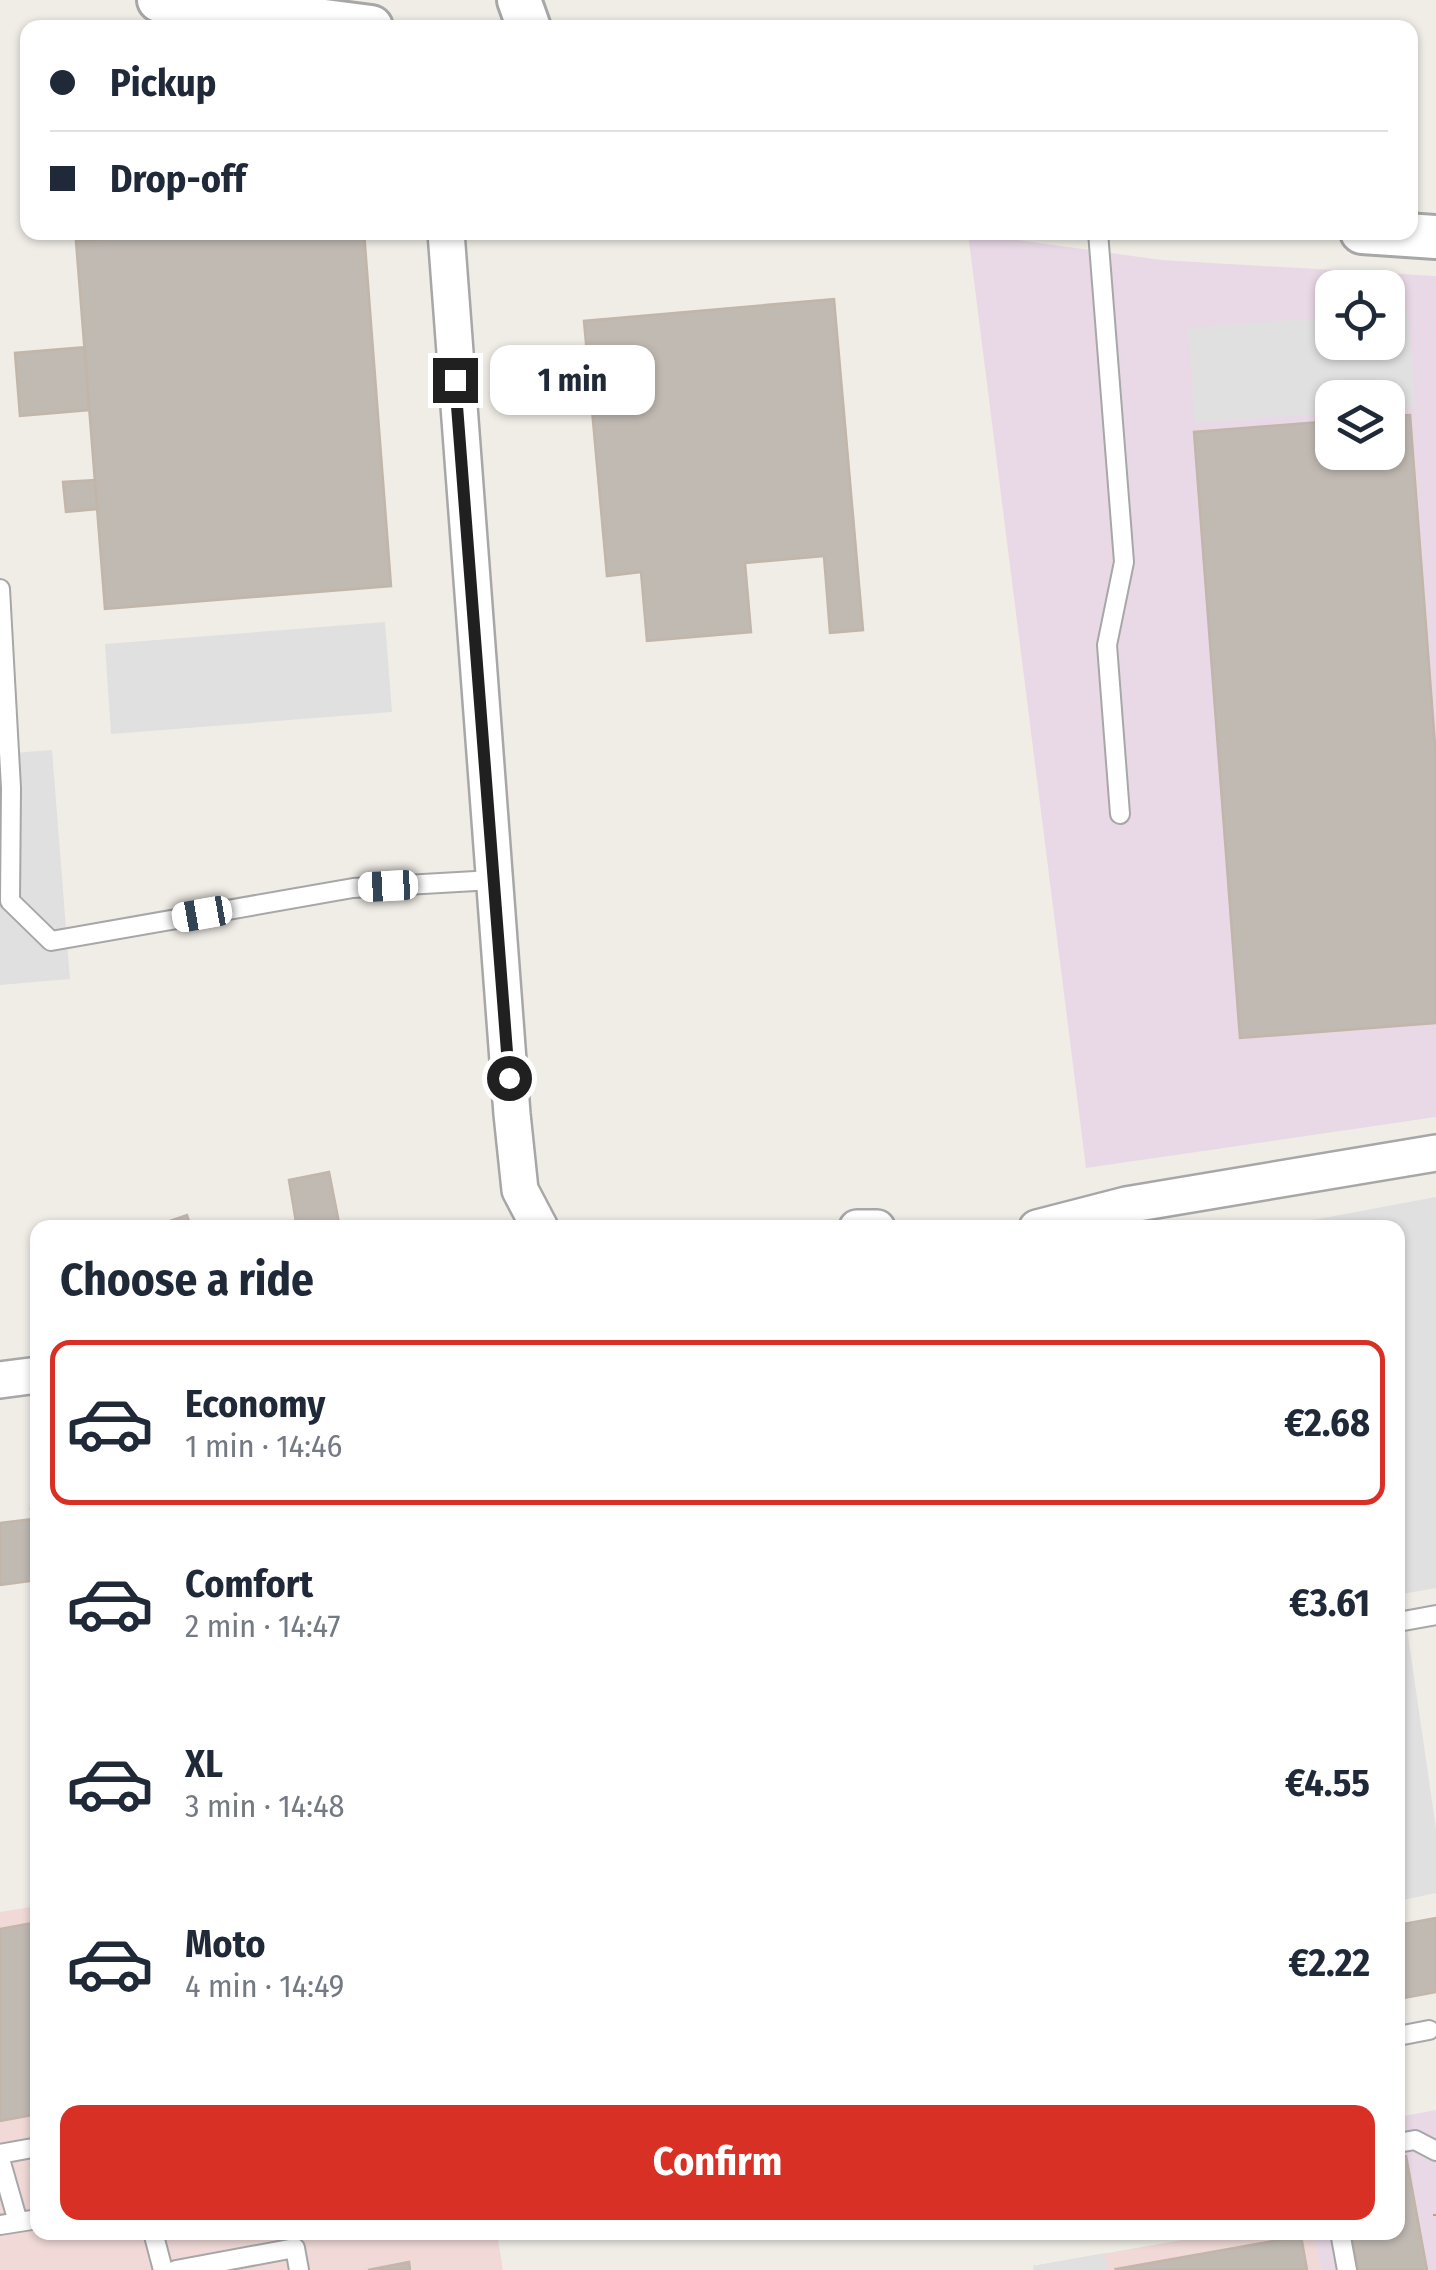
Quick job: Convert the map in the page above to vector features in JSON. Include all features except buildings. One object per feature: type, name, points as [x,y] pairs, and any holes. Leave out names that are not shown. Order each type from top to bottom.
[{"type":"street","points":[[158,0],[315,20]]},
{"type":"street","points":[[447,240],[492,880],[520,1190],[536,1220]]},
{"type":"street","points":[[1069,1220],[1126,1206],[1436,1153]]},
{"type":"street","points":[[0,1380],[30,1376]]},
{"type":"lane","points":[[1099,240],[1124,562],[1108,645],[1120,814]]},
{"type":"lane","points":[[0,588],[11,788],[10,901],[51,941],[353,888],[492,880]]},
{"type":"lane","points":[[1405,1621],[1436,1616]]},
{"type":"lane","points":[[1405,2035],[1429,2030]]},
{"type":"lane","points":[[1405,2142],[1415,2140],[1436,2151]]},
{"type":"lane","points":[[9,2224],[0,2156],[30,2149]]},
{"type":"lane","points":[[155,2240],[163,2270]]},
{"type":"lane","points":[[1341,2240],[1347,2270]]},
{"type":"lane","points":[[176,2270],[295,2248],[299,2270]]},
{"type":"shaded area","points":[[969,240],[1018,240],[1161,260],[1333,270],[1315,270],[1315,360],[1405,360],[1405,274],[1436,276],[1436,1117],[1086,1168]]},
{"type":"shaded area","points":[[1408,311],[1415,407],[1405,408],[1405,380],[1315,380],[1315,414],[1195,423],[1188,328],[1315,318],[1315,360],[1405,360]]},
{"type":"shaded area","points":[[385,622],[392,712],[111,734],[105,644]]},
{"type":"shaded area","points":[[52,750],[70,979],[0,985],[0,754]]},
{"type":"shaded area","points":[[1436,1197],[1436,1588],[1405,1593],[1405,1220],[1313,1220]]},
{"type":"shaded area","points":[[1405,1615],[1436,1829],[1436,1893],[1405,1900]]},
{"type":"shaded area","points":[[30,1907],[30,2240],[498,2240],[503,2270],[0,2270],[0,1912]]},
{"type":"shaded area","points":[[1436,2110],[1436,2270],[1321,2270],[1315,2240],[1405,2240],[1405,2116]]},
{"type":"shaded area","points":[[1182,2240],[1315,2240],[1321,2270],[1034,2270],[1033,2266]]},
{"type":"shaded area","points":[[1105,2253],[1108,2270],[1034,2270],[1033,2266]]},
{"type":"route","points":[[455,380],[509,1078]]}]
